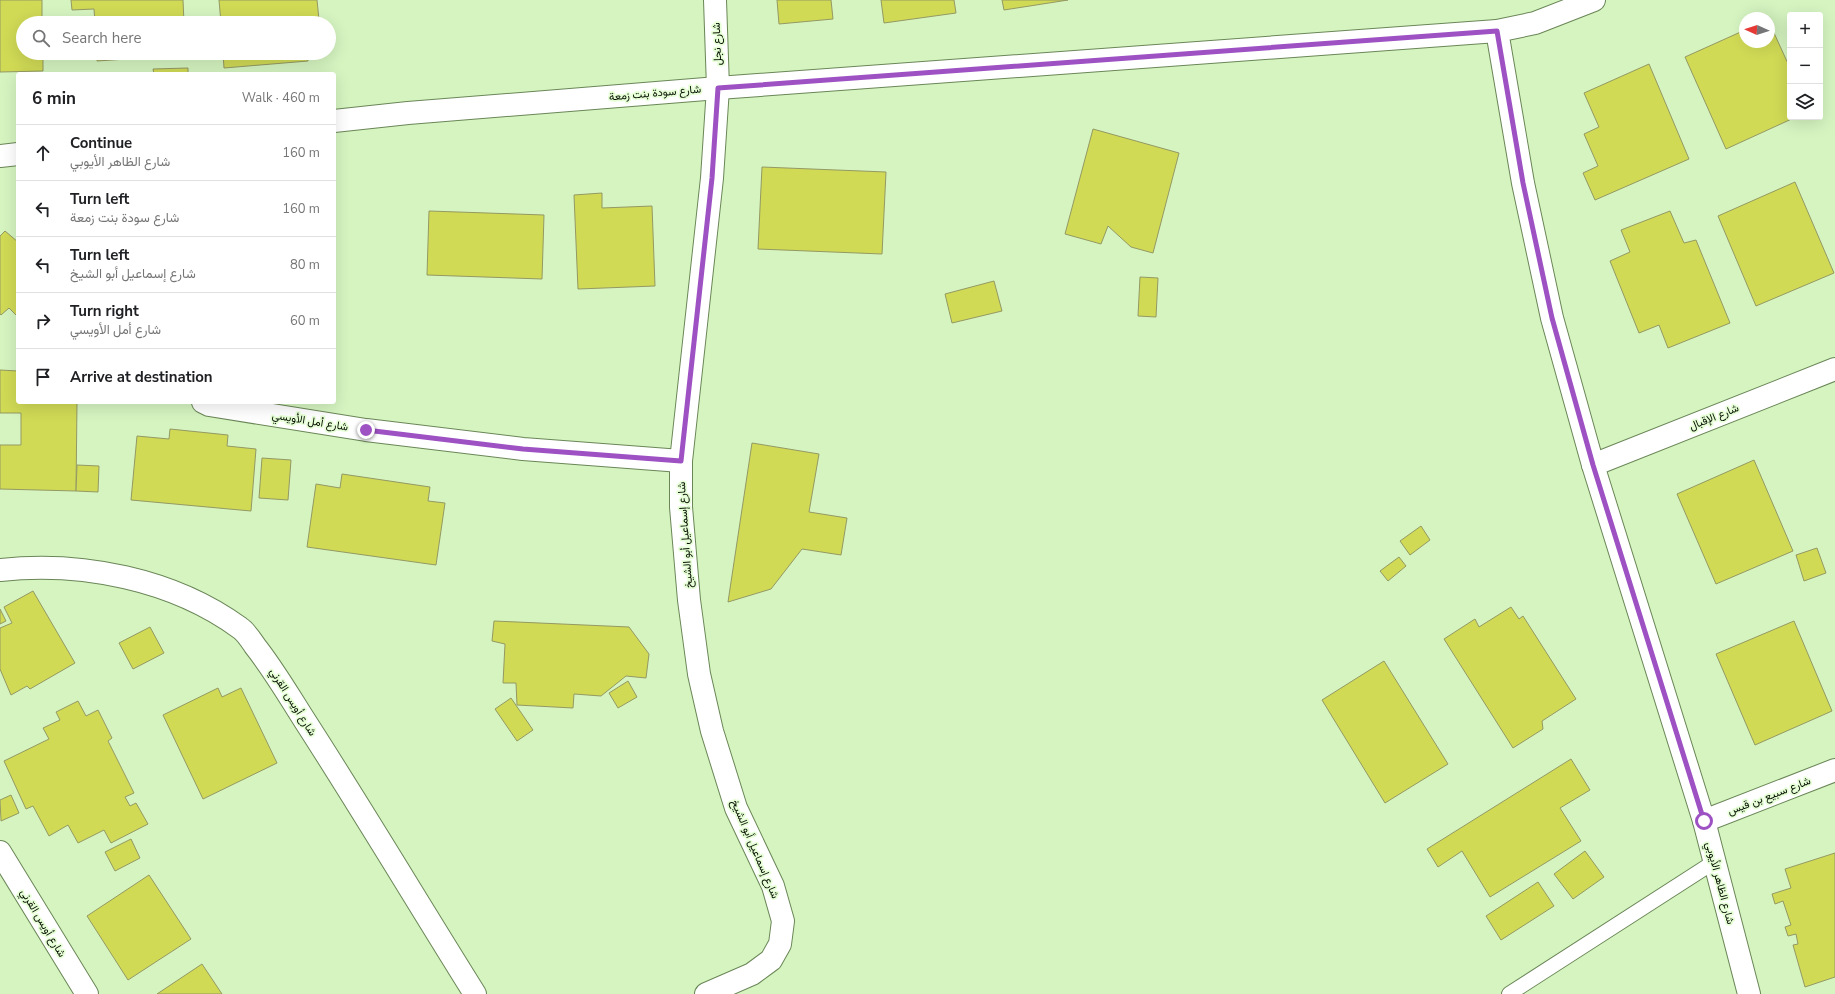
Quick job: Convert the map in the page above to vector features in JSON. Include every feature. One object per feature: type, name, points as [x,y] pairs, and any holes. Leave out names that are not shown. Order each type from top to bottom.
[{"type":"street","name":"شارع نجل","points":[[715,0],[718,88]]},
{"type":"street","name":"شارع سودة بنت زمعة","points":[[336,121],[408,113],[718,88],[1497,31],[1535,23],[1594,0]]},
{"type":"street","name":"شارع الظاهر الأيوبي","points":[[1497,31],[1523,183],[1551,310],[1593,465],[1704,821],[1750,994]]},
{"type":"street","name":"شارع إسماعيل أبو الشيخ","points":[[706,994],[752,974],[771,960],[780,944],[783,921],[773,886],[736,808],[712,731],[700,674],[689,600],[681,507],[681,461],[712,178],[718,88]]},
{"type":"street","points":[[0,156],[16,154]]},
{"type":"street","name":"شارع الإقبال","points":[[1593,465],[1835,369]]},
{"type":"street","name":"شارع أمل الأويسي","points":[[207,404],[366,430],[523,449],[681,461]]},
{"type":"street","name":"شارع أويس القرني","points":[[0,570],[32,566],[118,576],[147,583],[161,587],[206,606],[242,629],[268,663],[370,822],[475,994]]},
{"type":"street","name":"شارع سبيع بن قيس","points":[[1704,821],[1835,770]]},
{"type":"street","name":"شارع أويس القرني","points":[[0,852],[87,994]]},
{"type":"lane","points":[[1510,994],[1714,862]]},
{"type":"building","points":[[0,0],[42,0],[42,16],[16,16],[16,60],[43,60],[43,71],[0,72]]},
{"type":"building","points":[[71,0],[183,0],[184,16],[94,16],[94,9],[72,10]]},
{"type":"building","points":[[219,0],[317,0],[319,16],[220,16]]},
{"type":"building","points":[[777,0],[831,0],[833,19],[779,24]]},
{"type":"building","points":[[881,0],[954,0],[956,13],[884,23]]},
{"type":"building","points":[[1002,0],[1068,0],[1004,10]]},
{"type":"building","points":[[1739,33],[1739,48],[1775,48],[1775,35],[1787,61],[1787,120],[1789,120],[1726,149],[1685,57]]},
{"type":"building","points":[[223,60],[308,60],[308,61],[224,68]]},
{"type":"building","points":[[1649,64],[1689,159],[1595,200],[1583,173],[1598,166],[1584,134],[1599,127],[1584,93]]},
{"type":"building","points":[[188,68],[188,72],[154,72],[153,69]]},
{"type":"building","points":[[1093,129],[1179,153],[1153,253],[1131,247],[1108,226],[1101,244],[1065,234]]},
{"type":"building","points":[[762,167],[886,172],[882,254],[758,249]]},
{"type":"building","points":[[1795,182],[1834,273],[1756,306],[1718,216]]},
{"type":"building","points":[[602,193],[602,208],[652,206],[655,286],[578,289],[574,195]]},
{"type":"building","points":[[429,211],[544,215],[542,279],[427,275]]},
{"type":"building","points":[[1670,211],[1684,243],[1696,240],[1730,323],[1668,348],[1659,325],[1639,333],[1610,261],[1630,252],[1621,230]]},
{"type":"building","points":[[5,231],[16,240],[16,315],[9,308],[1,315],[0,314],[0,236]]},
{"type":"building","points":[[1140,277],[1158,278],[1156,317],[1138,316]]},
{"type":"building","points":[[994,281],[1002,311],[952,323],[945,294]]},
{"type":"building","points":[[0,370],[16,371],[16,404],[77,404],[76,491],[0,489],[0,445],[21,445],[21,413],[0,413]]},
{"type":"building","points":[[170,429],[228,435],[227,446],[256,449],[251,511],[131,500],[137,436],[169,439]]},
{"type":"building","points":[[752,443],[819,454],[809,512],[847,518],[841,555],[802,549],[771,589],[728,602]]},
{"type":"building","points":[[262,458],[291,460],[288,500],[259,498]]},
{"type":"building","points":[[1754,460],[1793,551],[1716,584],[1677,494]]},
{"type":"building","points":[[77,465],[99,466],[98,492],[76,491]]},
{"type":"building","points":[[342,474],[430,487],[428,501],[445,503],[436,565],[307,547],[316,484],[340,488]]},
{"type":"building","points":[[1421,526],[1430,540],[1410,555],[1400,541]]},
{"type":"building","points":[[1817,548],[1826,573],[1804,581],[1796,555]]},
{"type":"building","points":[[1399,557],[1406,566],[1388,581],[1380,571]]},
{"type":"building","points":[[33,591],[75,663],[30,689],[27,686],[11,695],[0,669],[0,628],[12,623],[4,607]]},
{"type":"building","points":[[1511,607],[1519,619],[1523,616],[1576,699],[1542,721],[1543,729],[1513,748],[1444,639],[1475,619],[1479,627]]},
{"type":"building","points":[[0,609],[6,621],[0,624]]},
{"type":"building","points":[[494,621],[629,627],[649,654],[646,678],[626,676],[601,696],[574,694],[573,708],[517,705],[516,683],[503,683],[505,644],[492,641]]},
{"type":"building","points":[[1794,621],[1832,711],[1755,745],[1716,654]]},
{"type":"building","points":[[150,627],[164,653],[133,669],[119,643]]},
{"type":"building","points":[[1384,661],[1448,764],[1385,803],[1322,700]]},
{"type":"building","points":[[628,681],[637,697],[618,708],[609,693]]},
{"type":"building","points":[[218,688],[222,697],[241,688],[277,763],[203,799],[163,715]]},
{"type":"building","points":[[511,698],[533,730],[517,741],[495,709]]},
{"type":"building","points":[[78,701],[86,716],[98,710],[112,738],[108,741],[134,793],[125,797],[130,806],[136,803],[148,824],[111,843],[104,830],[78,843],[68,825],[49,836],[33,806],[26,809],[4,761],[49,739],[43,728],[60,720],[56,712]]},
{"type":"building","points":[[1571,759],[1590,790],[1560,808],[1581,841],[1490,897],[1462,851],[1438,867],[1427,849]]},
{"type":"building","points":[[11,795],[19,813],[1,821],[0,800]]},
{"type":"building","points":[[131,839],[140,858],[115,871],[105,852]]},
{"type":"building","points":[[1585,851],[1604,877],[1573,899],[1554,874]]},
{"type":"building","points":[[1835,853],[1835,977],[1805,987],[1793,945],[1798,944],[1796,934],[1788,936],[1785,927],[1791,925],[1783,901],[1775,904],[1772,894],[1791,888],[1785,869]]},
{"type":"building","points":[[149,875],[191,939],[128,980],[87,916]]},
{"type":"building","points":[[1538,882],[1554,906],[1501,940],[1486,916]]},
{"type":"building","points":[[202,964],[222,994],[157,994]]},
{"type":"route","points":[[366,430],[523,449],[681,461],[697,301],[712,178],[718,88],[1497,31],[1523,183],[1552,318],[1593,465],[1704,821]]}]
